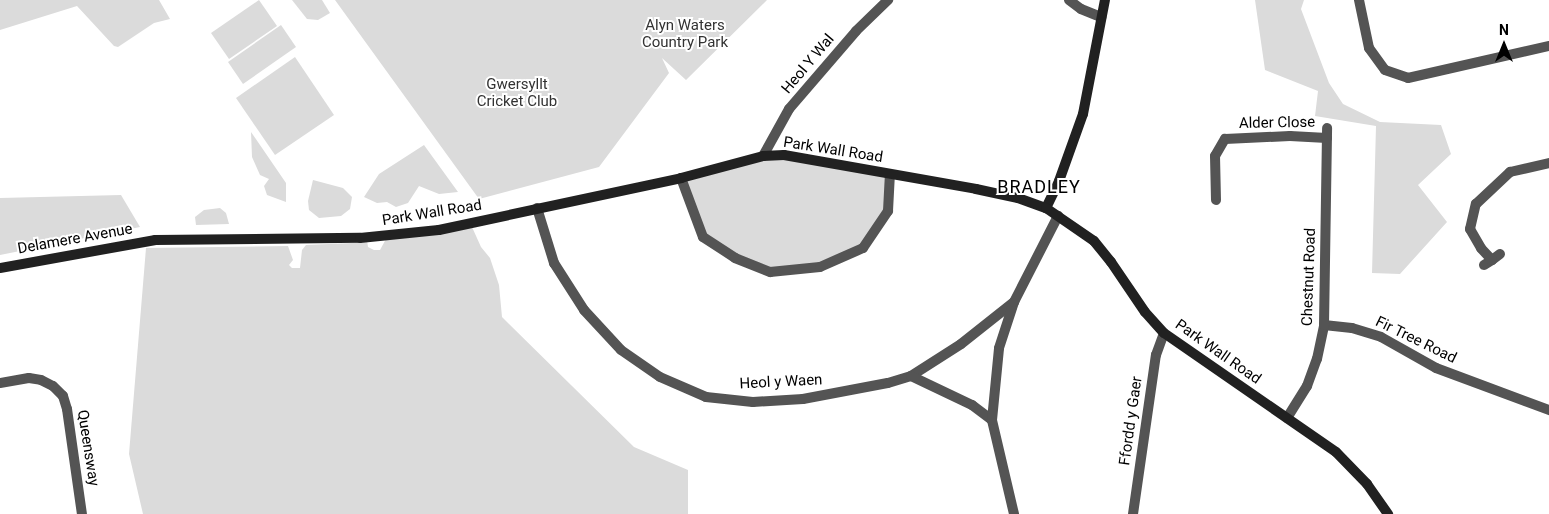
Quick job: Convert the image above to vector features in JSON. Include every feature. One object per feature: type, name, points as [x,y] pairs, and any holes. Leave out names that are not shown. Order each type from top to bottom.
[{"type":"street","name":"Heol Y Wal","points":[[763,156],[789,109],[856,31],[888,0]]},
{"type":"street","points":[[1069,0],[1081,9],[1101,17]]},
{"type":"street","points":[[1046,208],[1059,181],[1083,114],[1105,0]]},
{"type":"street","points":[[1359,0],[1369,48],[1385,70],[1408,78],[1549,46]]},
{"type":"street","name":"Alder Close","points":[[1218,195],[1215,156],[1225,139],[1327,133]]},
{"type":"street","name":"Chestnut Road","points":[[1287,418],[1307,386],[1317,359],[1324,325],[1327,133]]},
{"type":"street","name":"Park Wall Road","points":[[155,240],[399,235],[439,230],[681,178],[763,156],[784,155],[1001,194],[1046,208],[1094,242],[1111,262],[1145,312],[1164,333],[1336,452],[1351,466],[1388,514]]},
{"type":"street","points":[[1492,259],[1481,248],[1470,229],[1476,204],[1510,172],[1549,163]]},
{"type":"street","points":[[681,178],[703,237],[735,258],[770,272],[820,267],[863,248],[888,211],[890,175]]},
{"type":"street","name":"Heol y Waen","points":[[537,208],[554,263],[584,310],[621,350],[660,377],[706,397],[753,402],[804,399],[865,388],[911,376],[960,344],[1014,302]]},
{"type":"street","points":[[1014,514],[992,420],[999,348],[1014,302],[1058,216]]},
{"type":"street","name":"Delamere Avenue","points":[[0,268],[111,246],[155,240]]},
{"type":"street","name":"Fir Tree Road","points":[[1324,325],[1352,328],[1381,337],[1436,368],[1549,410]]},
{"type":"street","name":"Ffordd y Gaer","points":[[1133,514],[1156,355],[1164,333]]},
{"type":"street","points":[[911,376],[972,405],[992,420]]},
{"type":"street","name":"Queensway","points":[[0,383],[29,378],[41,380],[53,386],[62,396],[67,409],[82,514]]},
{"type":"green space","points":[[0,0],[159,0],[170,19],[154,23],[118,47],[114,46],[77,6],[0,30]]},
{"type":"green space","points":[[259,0],[277,26],[229,59],[211,33]]},
{"type":"green space","points":[[292,0],[322,0],[330,13],[318,20],[307,19]]},
{"type":"green space","name":"Gwersyllt Cricket Club","points":[[335,0],[767,0],[686,80],[662,58],[669,73],[599,167],[479,199]]},
{"type":"green space","points":[[1255,0],[1304,0],[1301,9],[1329,83],[1343,104],[1380,122],[1441,125],[1451,154],[1418,185],[1447,222],[1400,274],[1372,273],[1376,126],[1315,116],[1318,91],[1265,70]]},
{"type":"green space","points":[[281,25],[296,47],[243,84],[228,62]]},
{"type":"green space","points":[[295,57],[334,115],[275,155],[236,98]]},
{"type":"green space","points":[[251,132],[286,183],[286,202],[267,195],[264,186],[269,179],[260,175],[252,157]]},
{"type":"green space","points":[[424,145],[458,192],[439,194],[419,186],[408,203],[396,207],[387,202],[377,203],[364,197],[379,174]]},
{"type":"green space","points":[[763,156],[890,175],[888,211],[863,248],[820,267],[770,272],[703,237],[681,178]]},
{"type":"green space","points":[[313,180],[343,188],[352,197],[350,209],[341,216],[319,218],[309,210],[308,201]]},
{"type":"green space","points":[[121,195],[140,227],[0,255],[0,198]]},
{"type":"green space","points":[[220,208],[226,213],[229,224],[196,225],[195,217],[204,210]]},
{"type":"green space","points":[[472,227],[481,247],[490,258],[499,285],[502,317],[634,447],[688,470],[688,514],[143,514],[129,454],[146,248],[288,246],[293,260],[289,265],[292,268],[300,268],[302,250],[306,245],[352,243],[367,240],[368,247],[380,250],[386,239]]},
{"type":"district","name":"BRADLEY","points":[[1039,187]]},
{"type":"park label","name":"Alyn Waters Country Park","points":[[685,34]]}]
